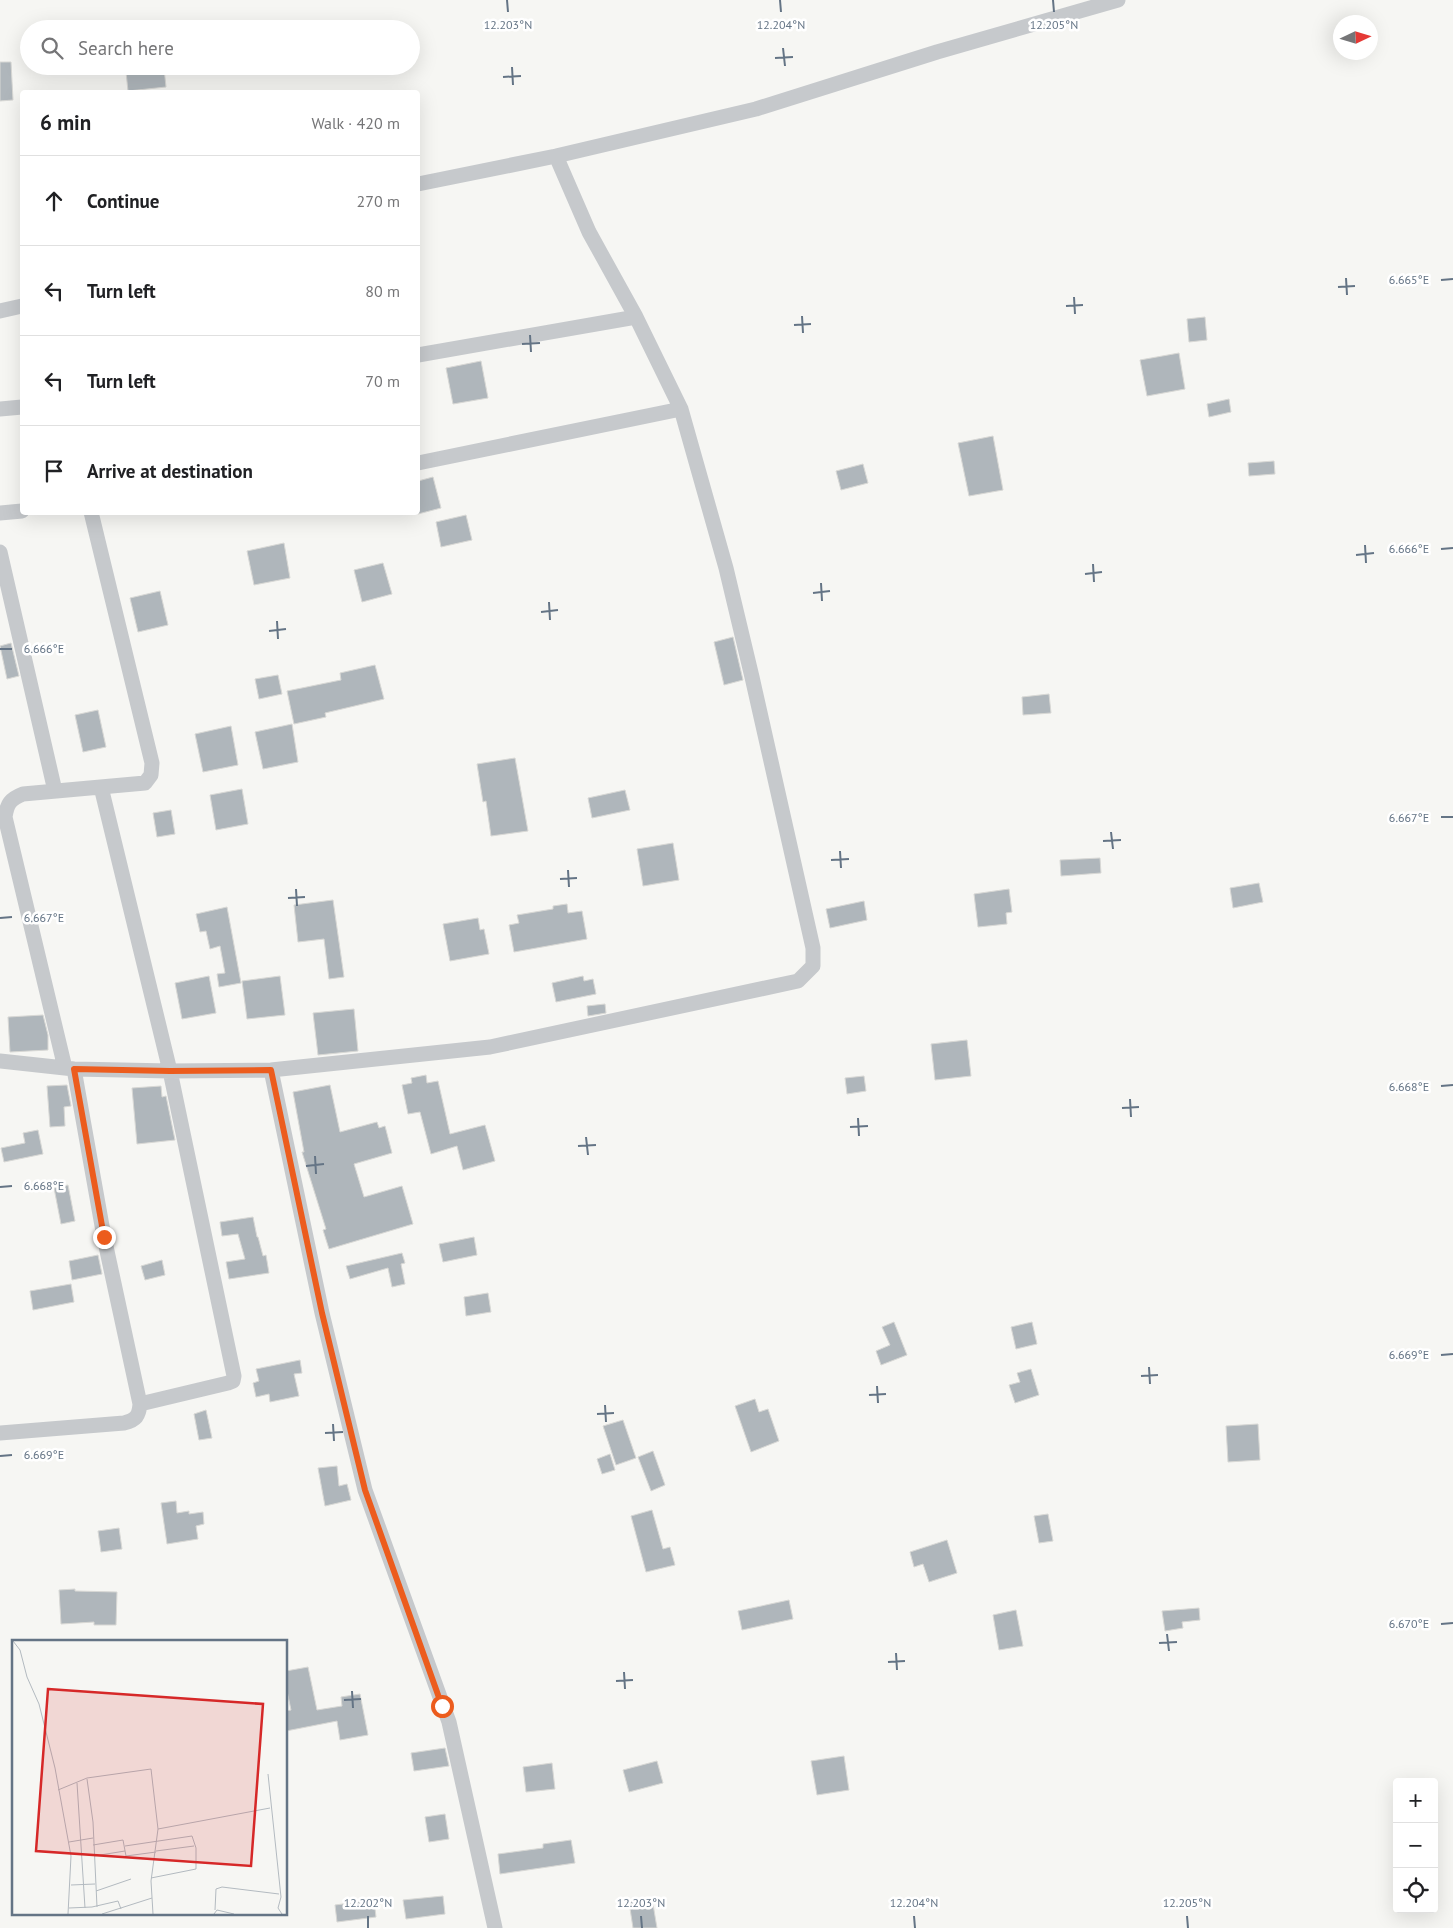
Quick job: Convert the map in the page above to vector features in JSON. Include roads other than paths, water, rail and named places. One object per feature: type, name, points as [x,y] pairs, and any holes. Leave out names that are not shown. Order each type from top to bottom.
[{"type":"street","points":[[420,184],[556,156],[756,109],[937,52],[1118,0]]},
{"type":"street","points":[[0,1062],[70,1069],[170,1071],[271,1070],[490,1047],[798,981],[813,966],[813,948],[752,677],[726,568],[681,409],[636,317],[589,232],[556,156]]},
{"type":"street","points":[[0,311],[20,306]]},
{"type":"street","points":[[420,355],[636,317]]},
{"type":"street","points":[[0,409],[20,407]]},
{"type":"street","points":[[420,463],[681,409]]},
{"type":"street","points":[[0,513],[20,511]]},
{"type":"street","points":[[0,1433],[124,1423],[134,1420],[139,1414],[140,1404],[70,1069],[5,817],[7,807],[12,798],[23,794],[145,783],[151,775],[152,763],[92,515]]},
{"type":"street","points":[[0,552],[55,791]]},
{"type":"street","points":[[101,787],[170,1071],[234,1376],[233,1381],[228,1383],[140,1404]]},
{"type":"street","points":[[271,1070],[322,1313],[365,1490],[449,1722],[495,1928]]}]
